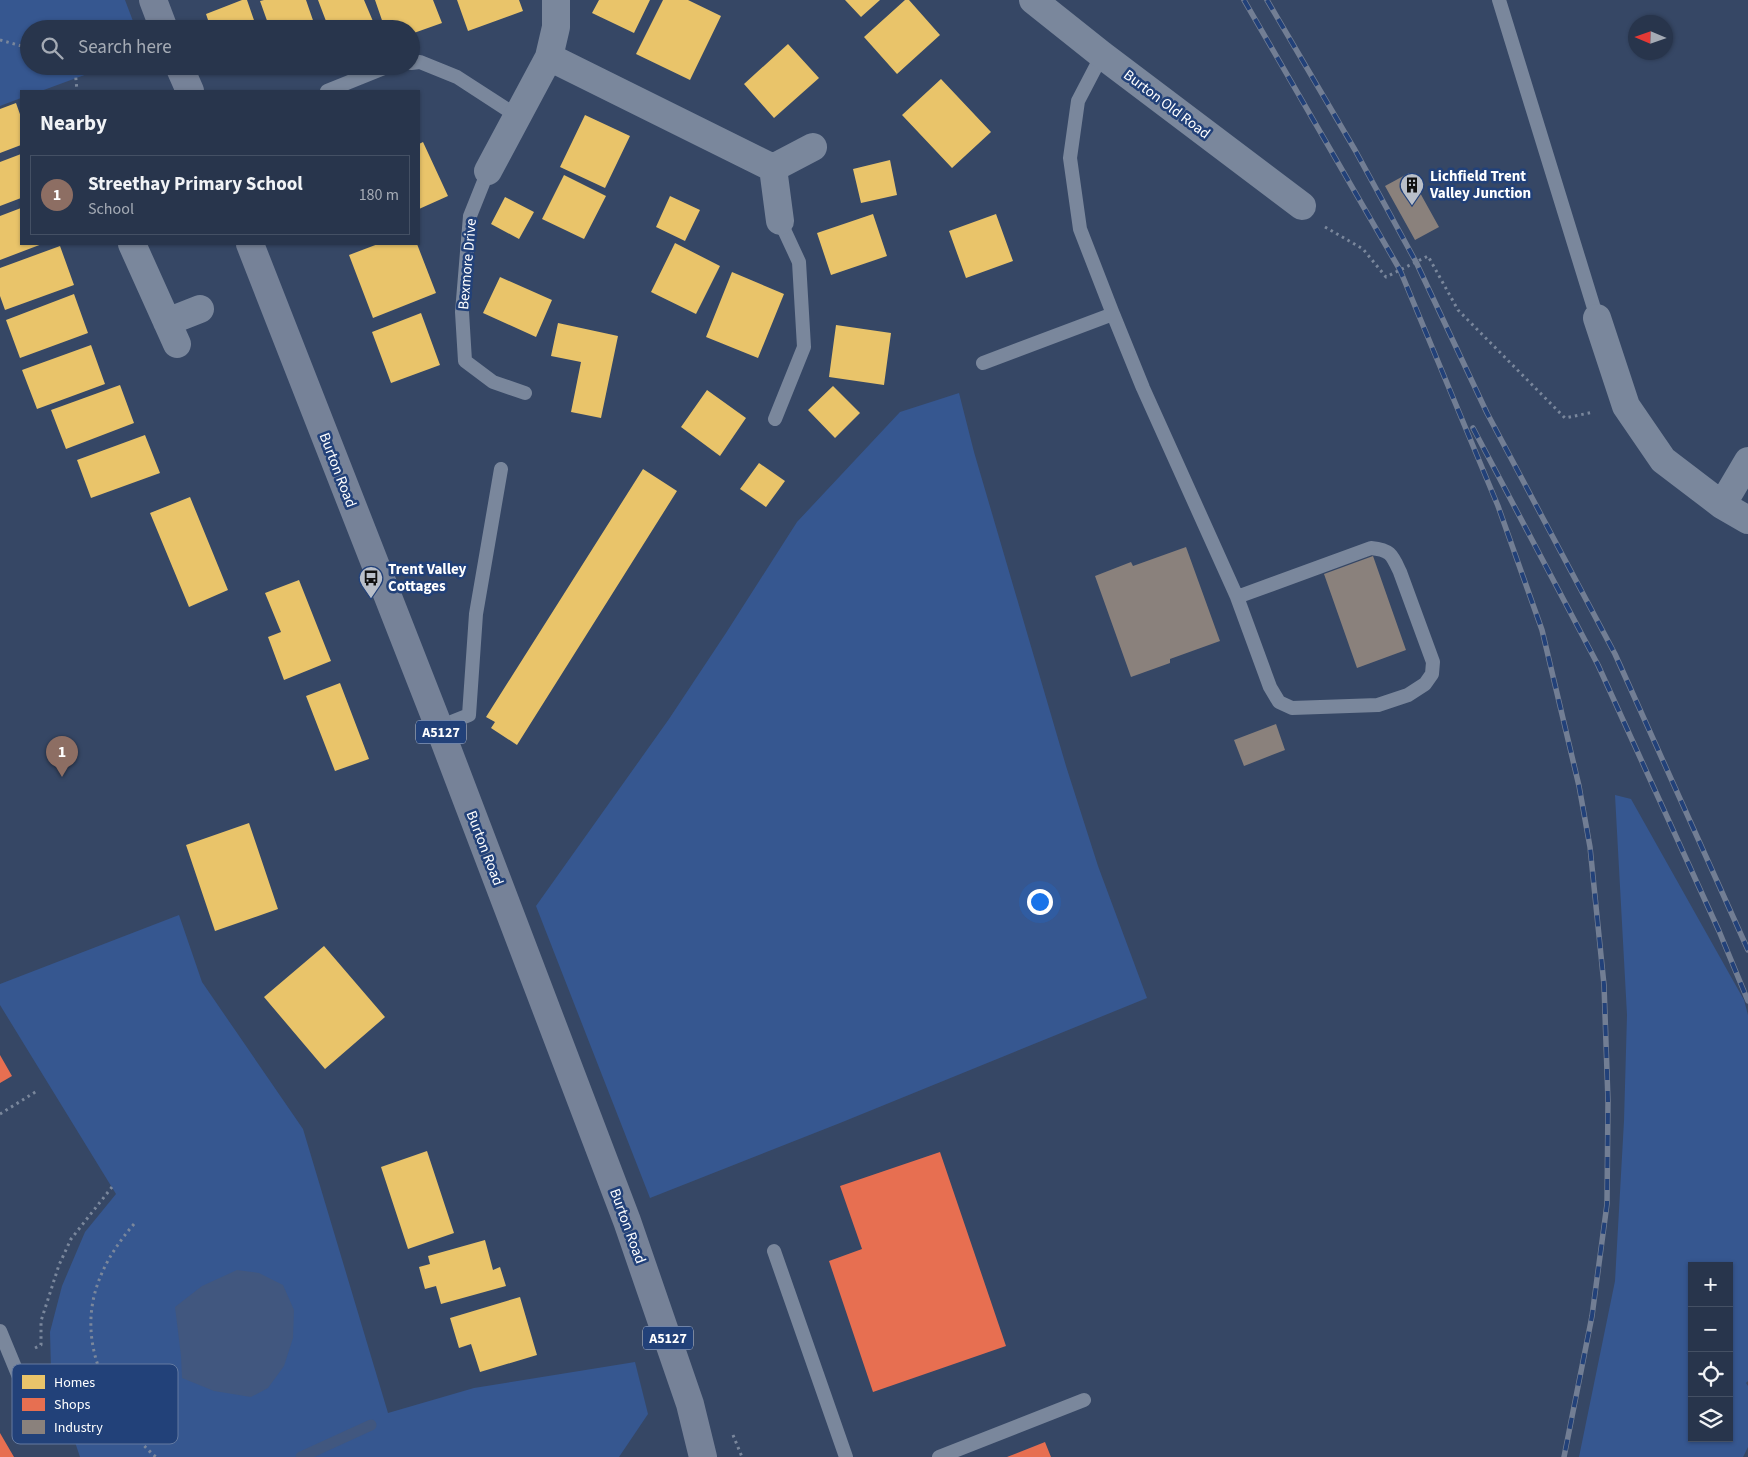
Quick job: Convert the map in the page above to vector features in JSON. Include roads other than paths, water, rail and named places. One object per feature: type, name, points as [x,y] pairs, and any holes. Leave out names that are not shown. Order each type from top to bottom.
[{"type":"highway","points":[[152,0],[160,20]]},
{"type":"highway","points":[[183,75],[190,90]]},
{"type":"highway","name":"Burton Road","points":[[250,245],[439,727],[627,1221],[690,1404],[703,1457]]},
{"type":"street","name":"Bexmore Drive","points":[[488,171],[549,57],[556,27],[556,0]]},
{"type":"street","name":"Burton Old Road","points":[[1033,0],[1102,55],[1302,206]]},
{"type":"street","points":[[549,57],[773,168]]},
{"type":"street","points":[[773,168],[813,147]]},
{"type":"street","points":[[773,168],[780,221]]},
{"type":"street","points":[[132,245],[172,333],[200,309]]},
{"type":"street","points":[[1597,318],[1626,406],[1663,460],[1722,505],[1748,520]]},
{"type":"street","points":[[1722,505],[1748,461]]},
{"type":"lane","points":[[1499,0],[1597,318]]},
{"type":"lane","points":[[1102,55],[1078,102],[1070,158],[1080,229],[1150,404],[1237,597],[1270,687],[1279,702],[1292,708],[1378,705],[1408,695],[1426,684],[1432,674],[1433,662],[1400,572],[1394,558],[1384,549],[1371,548],[1237,597]]},
{"type":"lane","points":[[420,62],[457,77],[517,116]]},
{"type":"lane","points":[[329,90],[367,75]]},
{"type":"lane","name":"Bexmore Drive","points":[[488,171],[470,216],[462,312],[465,361],[493,382],[525,392]]},
{"type":"lane","points":[[775,419],[804,347],[799,262],[780,221]]},
{"type":"lane","points":[[984,363],[1114,314]]},
{"type":"lane","points":[[439,727],[469,716],[476,614],[501,469]]},
{"type":"lane","points":[[774,1250],[845,1457]]},
{"type":"lane","points":[[0,1330],[13,1364]]},
{"type":"lane","points":[[939,1457],[1084,1400]]},
{"type":"waterway","points":[[301,1457],[371,1425]]},
{"type":"railway","points":[[1244,0],[1400,270],[1498,506],[1542,630],[1579,786],[1590,847],[1604,985],[1608,1101],[1607,1204],[1592,1316],[1564,1457]]},
{"type":"railway","points":[[1267,0],[1355,150],[1416,262],[1487,413],[1615,654],[1748,950]]},
{"type":"railway","points":[[1473,428],[1598,665],[1719,931],[1748,1001]]},
{"type":"place","name":"Lichfield Trent Valley Junction","points":[[1412,206]]},
{"type":"place","name":"Trent Valley Cottages","points":[[371,599]]},
{"type":"place","name":"Streethay Primary School","points":[[62,777]]}]
